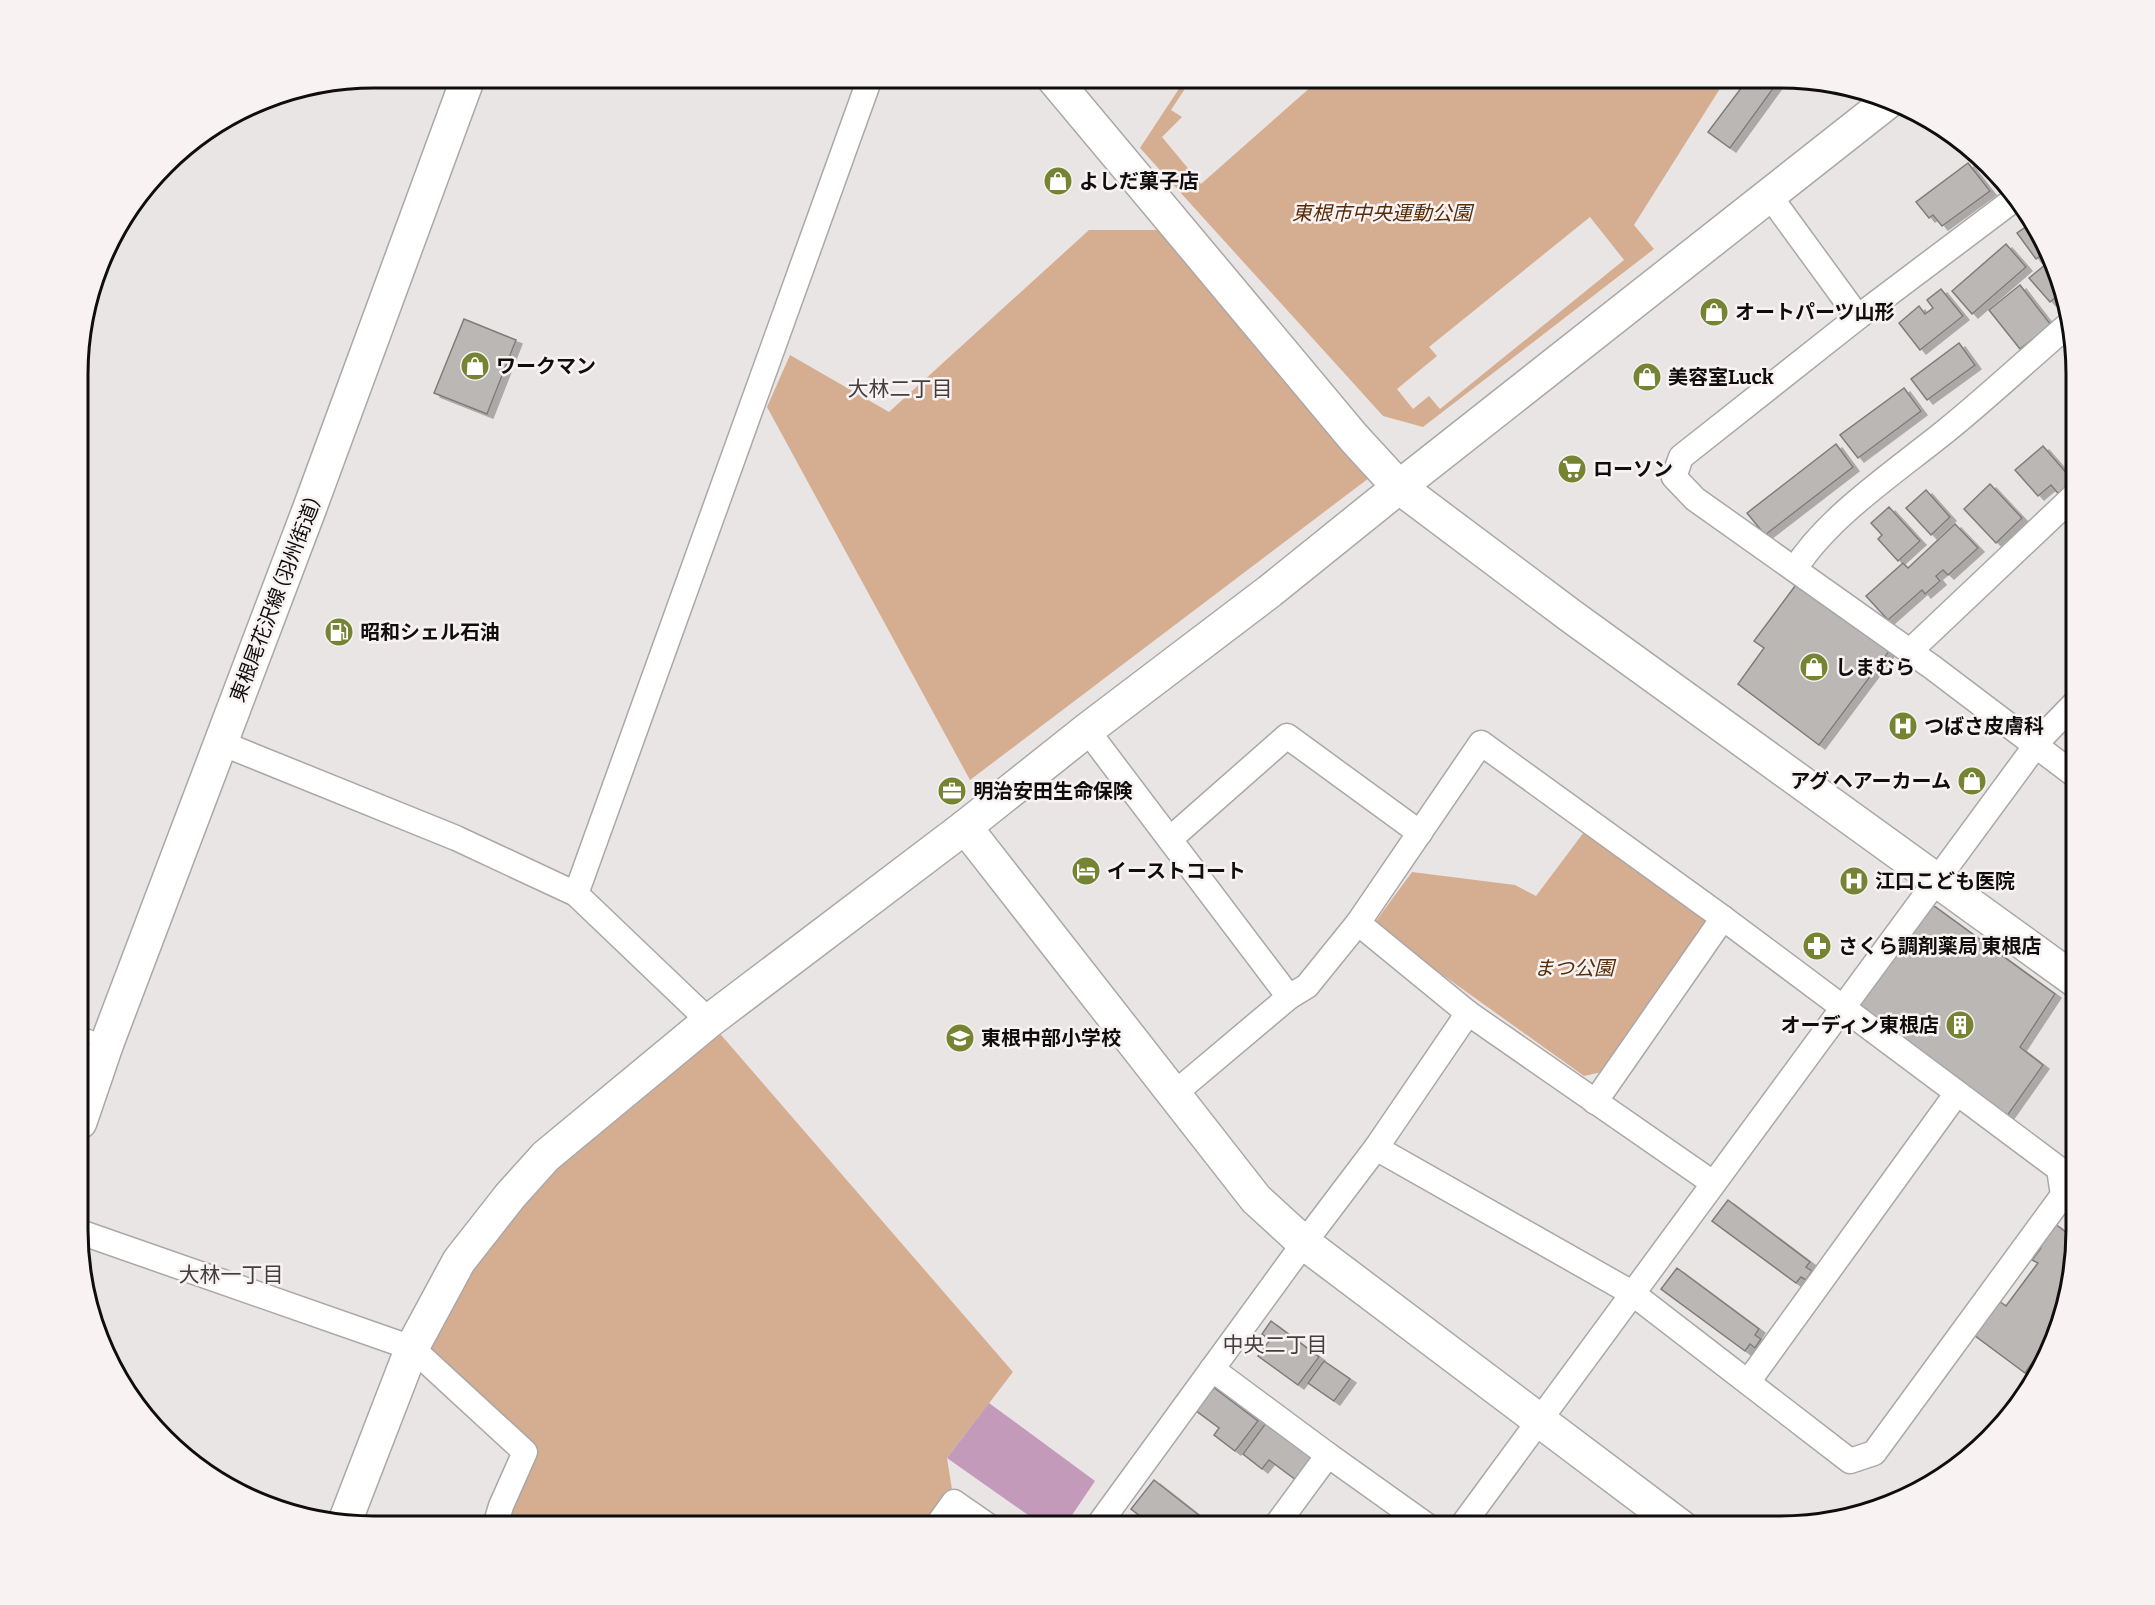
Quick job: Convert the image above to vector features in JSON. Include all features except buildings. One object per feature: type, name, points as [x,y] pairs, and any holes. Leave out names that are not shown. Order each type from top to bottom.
[{"type":"street","name":"東根尾花沢線 (羽州街道)","points":[[88,1077],[94,1038],[221,743],[464,88]]},
{"type":"street","points":[[576,894],[866,88]]},
{"type":"street","points":[[1061,88],[1347,429],[1399,487],[1571,616],[2066,974]]},
{"type":"street","points":[[347,1515],[412,1348],[459,1260],[510,1196],[546,1156],[709,1021],[1270,591],[1881,107]]},
{"type":"street","points":[[1769,195],[1858,317]]},
{"type":"street","points":[[2009,203],[1858,317],[1681,457],[1674,477],[1695,499],[1910,651],[2066,769]]},
{"type":"street","points":[[1794,569],[1803,556],[1849,508],[1950,428],[2063,330]]},
{"type":"street","points":[[1910,651],[2066,504]]},
{"type":"street","points":[[1469,1516],[2035,747],[2066,713]]},
{"type":"street","points":[[1087,730],[1289,997]]},
{"type":"street","points":[[1170,839],[1287,736],[1420,833]]},
{"type":"street","points":[[221,743],[456,838],[576,894],[709,1021]]},
{"type":"street","points":[[1175,1093],[1289,997],[1307,986],[1358,923],[1481,743],[1723,918],[2059,1169],[2063,1195],[1874,1453],[1850,1461],[1632,1293],[1376,1148]]},
{"type":"street","points":[[965,827],[1256,1199],[1304,1243],[1666,1516]]},
{"type":"street","points":[[1595,1101],[1723,918]]},
{"type":"street","points":[[1358,923],[1468,1013],[1713,1183]]},
{"type":"street","points":[[1105,1516],[1376,1148],[1468,1013]]},
{"type":"street","points":[[1748,1382],[1957,1093]]},
{"type":"street","points":[[88,1235],[412,1348],[525,1452],[498,1516]]},
{"type":"street","points":[[1212,1369],[1414,1516]]},
{"type":"street","points":[[1283,1516],[1328,1455]]},
{"type":"street","points":[[944,1516],[954,1502],[974,1516]]},
{"type":"green space","name":"東根市中央運動公園","points":[[1179,88],[1185,88],[1171,110],[1182,117],[1162,137],[1201,184],[1310,88],[1720,88],[1634,225],[1654,249],[1423,427],[1383,416],[1140,148]],"holes":[[[1590,217],[1624,260],[1440,409],[1429,396],[1413,409],[1397,389],[1437,356],[1429,347]]]},
{"type":"green space","points":[[1089,230],[1161,230],[1369,478],[970,780],[767,407],[790,355],[889,412]]},
{"type":"green space","name":"まつ公園","points":[[1587,828],[1711,918],[1602,1072],[1584,1076],[1373,925],[1412,872],[1515,885],[1536,896]]},
{"type":"green space","points":[[709,1021],[1013,1372],[947,1458],[954,1502],[944,1516],[499,1516],[525,1452],[412,1348],[459,1261]]},
{"type":"shaded area","points":[[989,1403],[1095,1481],[1071,1516],[1029,1516],[947,1458]]},
{"type":"place","name":"よしだ菓子店","points":[[1058,181]]},
{"type":"place","name":"オートパーツ山形","points":[[1714,312]]},
{"type":"place","name":"ワークマン","points":[[475,366]]},
{"type":"place","name":"美容室Luck","points":[[1647,377]]},
{"type":"place","name":"ローソン","points":[[1572,469]]},
{"type":"place","name":"昭和シェル石油","points":[[339,632]]},
{"type":"place","name":"しまむら","points":[[1814,667]]},
{"type":"place","name":"つばさ皮膚科","points":[[1903,726]]},
{"type":"place","name":"アグ ヘアーカーム","points":[[1972,781]]},
{"type":"place","name":"明治安田生命保険","points":[[952,791]]},
{"type":"place","name":"イーストコート","points":[[1086,871]]},
{"type":"place","name":"江口こども医院","points":[[1854,881]]},
{"type":"place","name":"さくら調剤薬局 東根店","points":[[1817,946]]},
{"type":"place","name":"オーディン東根店","points":[[1960,1025]]},
{"type":"place","name":"東根中部小学校","points":[[960,1038]]},
{"type":"district","name":"大林二丁目","points":[[900,389]]},
{"type":"district","name":"大林一丁目","points":[[231,1275]]},
{"type":"district","name":"中央二丁目","points":[[1275,1345]]}]
